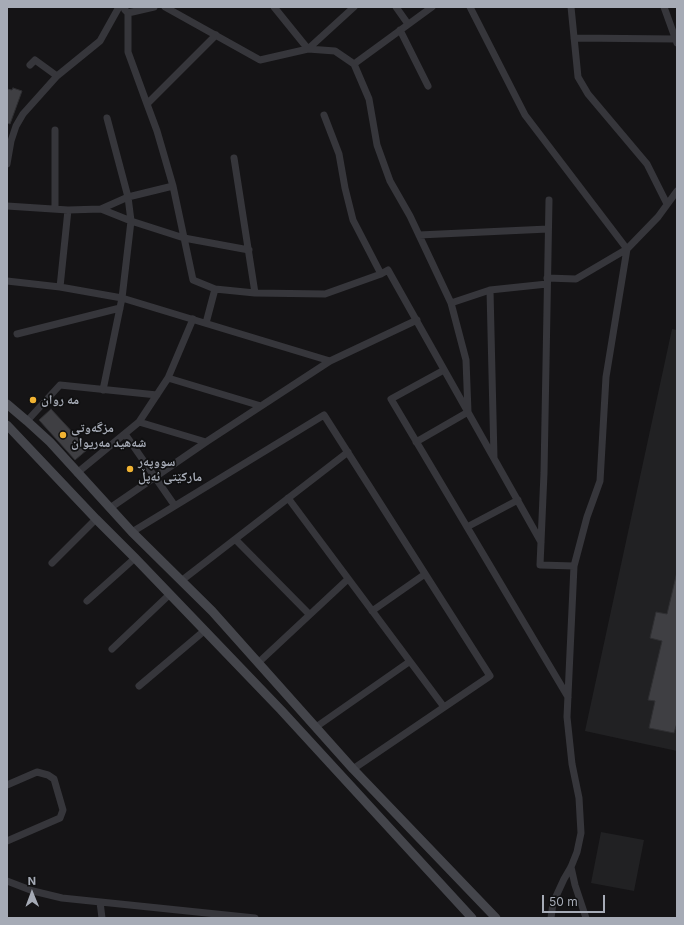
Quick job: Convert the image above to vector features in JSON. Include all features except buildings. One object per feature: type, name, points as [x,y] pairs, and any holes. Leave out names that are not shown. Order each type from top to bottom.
[{"type":"main road","points":[[7,404],[50,442],[132,532],[212,611],[353,769],[496,918]]},
{"type":"main road","points":[[7,425],[281,710],[472,918]]},
{"type":"main road","points":[[281,710],[292,700]]},
{"type":"street","points":[[7,164],[11,141],[16,126],[23,114],[57,76],[100,41],[121,7],[128,13],[128,52],[157,131],[173,186],[193,280],[215,289],[255,294],[326,294],[381,274],[388,270],[541,542]]},
{"type":"street","points":[[128,13],[154,7]]},
{"type":"street","points":[[165,7],[260,60],[308,49],[335,51],[354,64],[369,99],[377,145],[390,181],[410,216],[451,303],[466,360],[468,412]]},
{"type":"street","points":[[274,7],[308,49]]},
{"type":"street","points":[[308,49],[354,7]]},
{"type":"street","points":[[396,7],[408,24]]},
{"type":"street","points":[[354,64],[432,7]]},
{"type":"street","points":[[470,7],[524,115],[627,249],[606,377],[600,481],[587,517],[574,566],[567,717],[572,764],[579,798],[581,833],[572,867],[564,879],[553,903],[551,918]]},
{"type":"street","points":[[572,7],[578,77],[588,94],[647,164],[668,204]]},
{"type":"street","points":[[574,38],[676,41],[664,7]]},
{"type":"street","points":[[400,30],[428,86]]},
{"type":"street","points":[[147,104],[216,35]]},
{"type":"street","points":[[30,65],[35,60],[57,76]]},
{"type":"street","points":[[324,115],[339,154],[353,220],[381,274]]},
{"type":"street","points":[[103,390],[122,298],[131,221],[128,197],[107,118]]},
{"type":"street","points":[[55,130],[55,209]]},
{"type":"street","points":[[234,158],[255,294]]},
{"type":"street","points":[[7,206],[68,210],[101,209],[128,197],[173,186]]},
{"type":"street","points":[[451,303],[490,290],[547,281],[576,279],[627,249],[658,217],[677,191]]},
{"type":"street","points":[[549,200],[544,473],[540,565],[574,566]]},
{"type":"street","points":[[101,209],[131,221],[184,238],[249,250]]},
{"type":"street","points":[[60,286],[68,210]]},
{"type":"street","points":[[419,235],[548,230]]},
{"type":"street","points":[[7,281],[60,286],[122,298],[330,361]]},
{"type":"street","points":[[206,323],[215,289]]},
{"type":"street","points":[[490,290],[494,458]]},
{"type":"street","points":[[17,334],[120,308]]},
{"type":"street","points":[[77,473],[139,422],[168,378],[193,319]]},
{"type":"street","points":[[110,508],[206,442],[330,361],[417,320]]},
{"type":"street","points":[[444,370],[391,399],[568,697]]},
{"type":"street","points":[[168,378],[261,406]]},
{"type":"street","points":[[27,421],[60,385],[157,395]]},
{"type":"street","points":[[416,442],[468,412]]},
{"type":"street","points":[[132,532],[324,415],[490,676],[353,769]]},
{"type":"street","points":[[139,422],[206,442]]},
{"type":"street","points":[[124,434],[175,506]]},
{"type":"street","points":[[182,581],[348,452]]},
{"type":"street","points":[[288,498],[444,707]]},
{"type":"street","points":[[467,527],[518,500]]},
{"type":"street","points":[[52,563],[96,519]]},
{"type":"street","points":[[236,540],[309,614]]},
{"type":"street","points":[[87,600],[135,558]]},
{"type":"street","points":[[372,611],[425,574]]},
{"type":"street","points":[[258,663],[348,579]]},
{"type":"street","points":[[112,649],[170,594]]},
{"type":"street","points":[[139,686],[204,630]]},
{"type":"street","points":[[316,727],[409,662]]},
{"type":"street","points":[[7,785],[37,772],[48,775],[54,779],[63,810],[60,818],[7,841]]},
{"type":"street","points":[[572,867],[574,885],[586,918]]},
{"type":"street","points":[[8,880],[33,891],[49,895],[100,902],[255,918]]},
{"type":"street","points":[[100,902],[102,918]]},
{"type":"shaded area","points":[[672,329],[677,330],[677,751],[585,731]]},
{"type":"shaded area","points":[[601,832],[644,840],[634,891],[591,883]]},
{"type":"place","name":"مه روان","points":[[33,400]]},
{"type":"place","name":"مزگەوتی شەھید مەریوان","points":[[63,435]]},
{"type":"place","name":"سووپەر مارکێتی ئەپڵ","points":[[130,469]]}]
